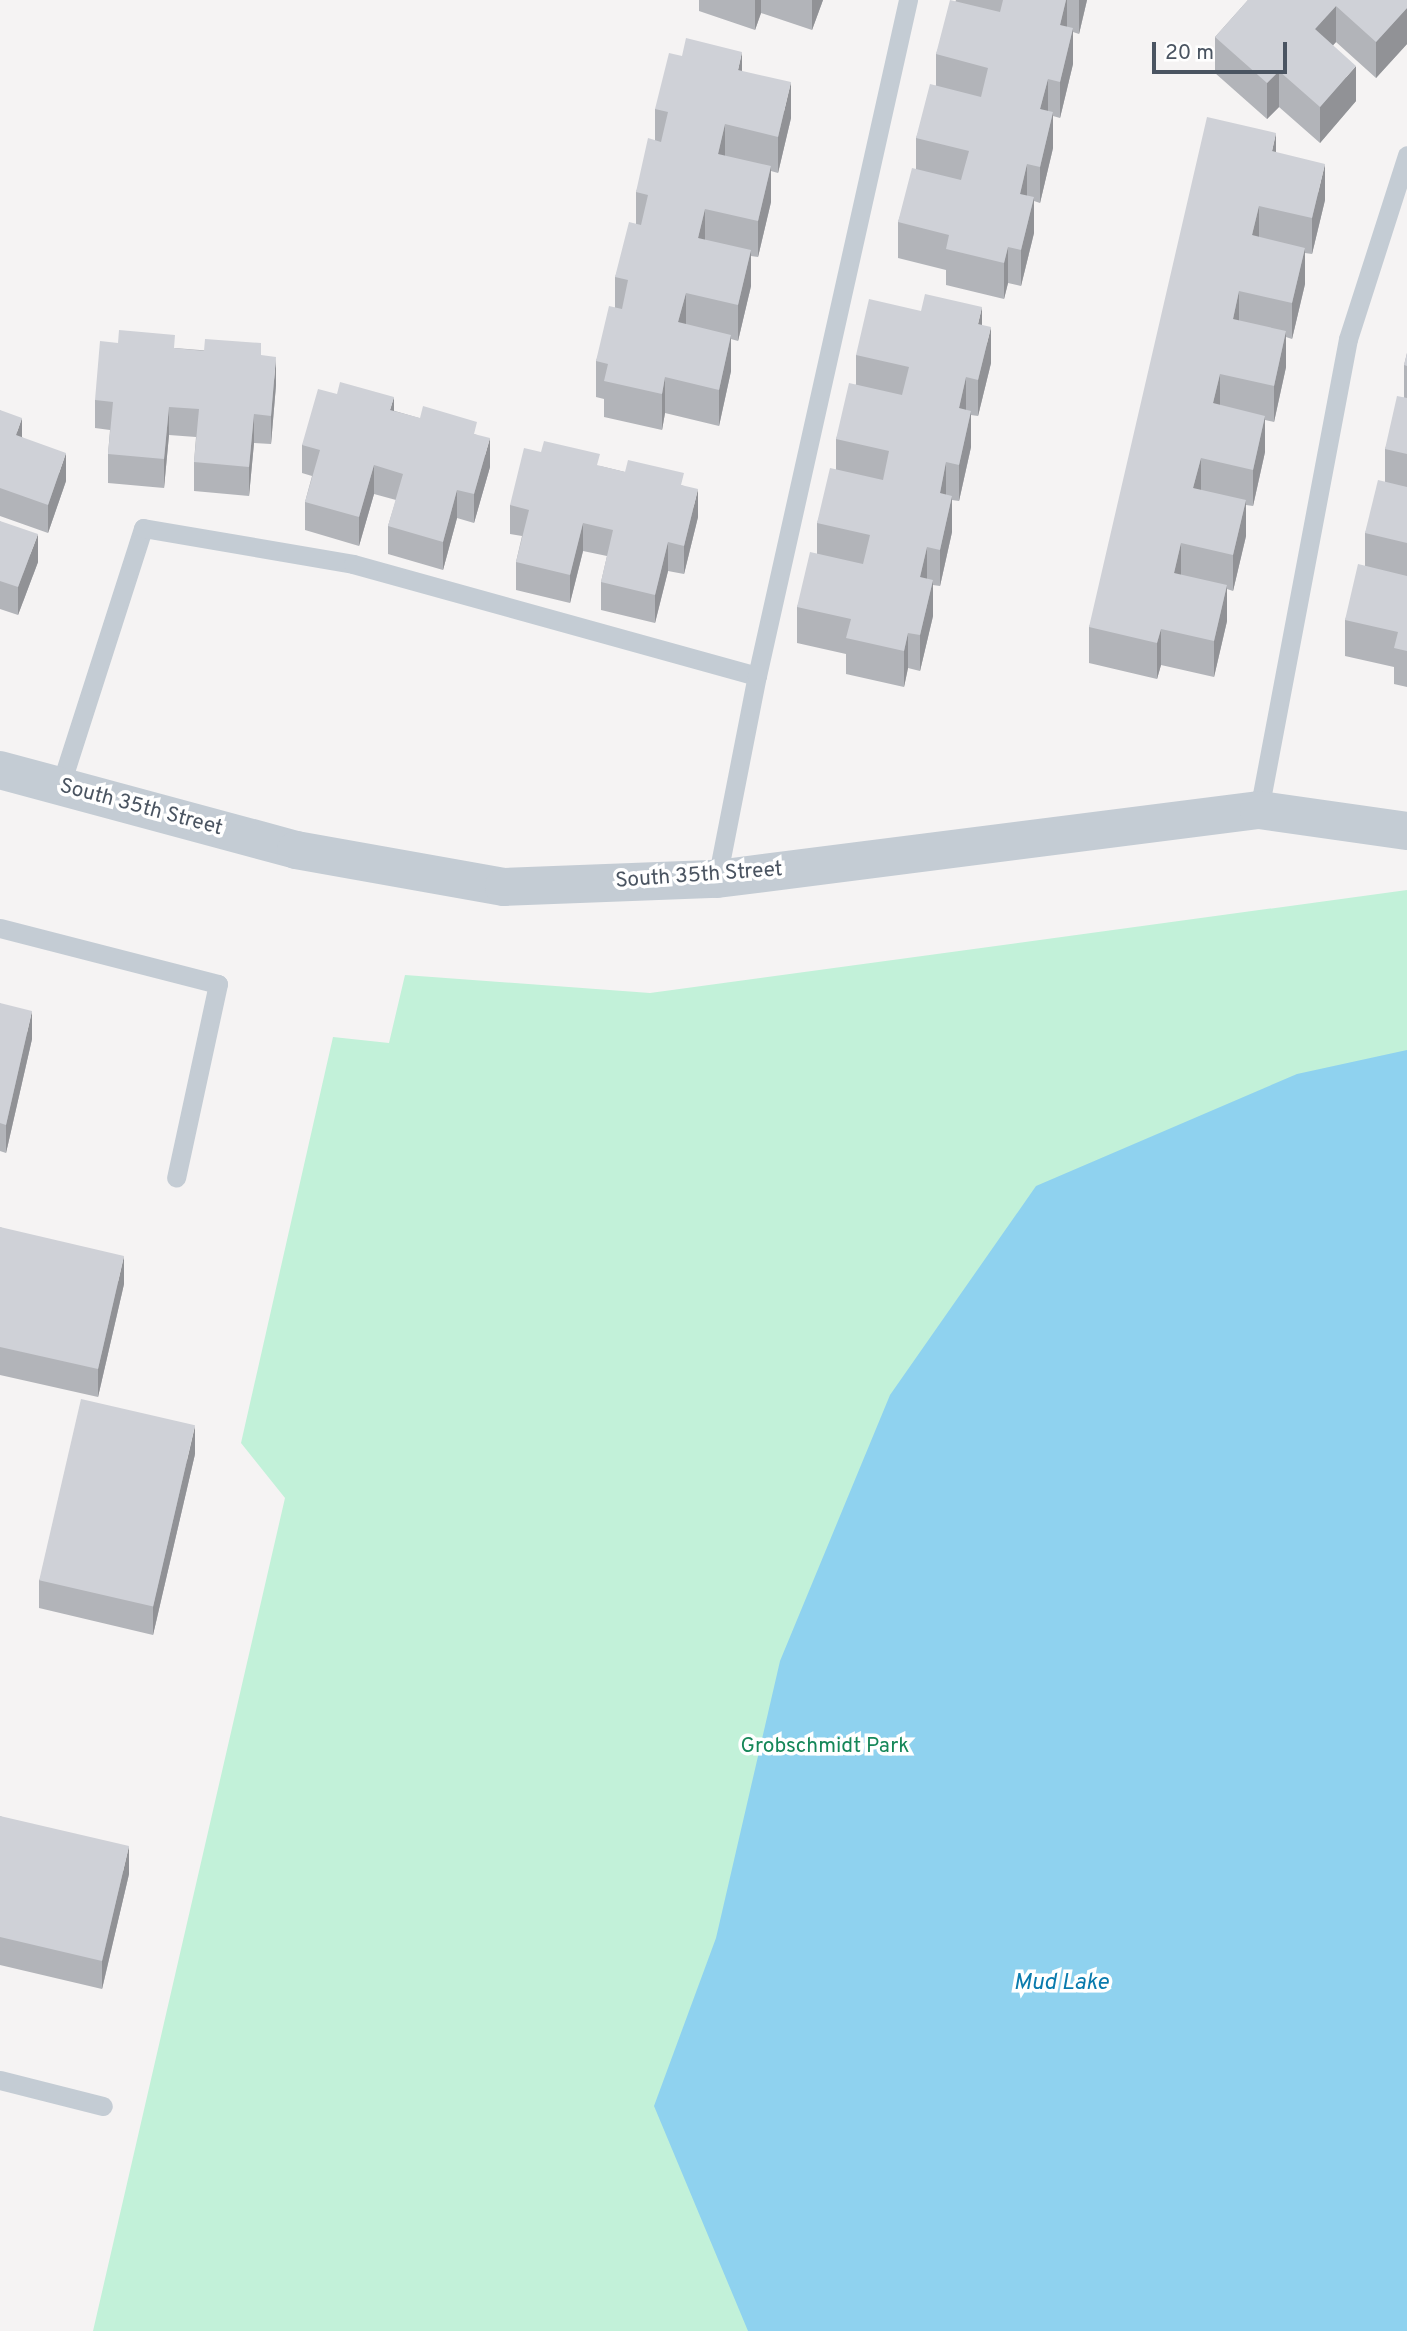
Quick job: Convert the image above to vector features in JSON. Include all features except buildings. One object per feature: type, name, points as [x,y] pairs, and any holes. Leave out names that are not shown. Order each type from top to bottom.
[{"type":"street","name":"South 35th Street","points":[[0,771],[296,850],[504,887],[717,879],[1259,810],[1407,831]]},
{"type":"lane","points":[[717,879],[757,676],[908,0]]},
{"type":"lane","points":[[1259,810],[1348,339],[1407,155]]},
{"type":"lane","points":[[61,787],[143,528],[353,564],[757,676]]},
{"type":"lane","points":[[0,928],[218,984],[176,1178]]},
{"type":"lane","points":[[0,2080],[103,2106]]},
{"type":"green space","name":"Grobschmidt Park","points":[[1407,890],[1407,2331],[93,2331],[285,1498],[241,1443],[333,1037],[389,1043],[405,975],[650,993]]},
{"type":"water","name":"Mud Lake","points":[[1407,1050],[1407,2331],[748,2331],[654,2106],[716,1938],[780,1661],[890,1395],[1036,1186],[1297,1074]]}]
